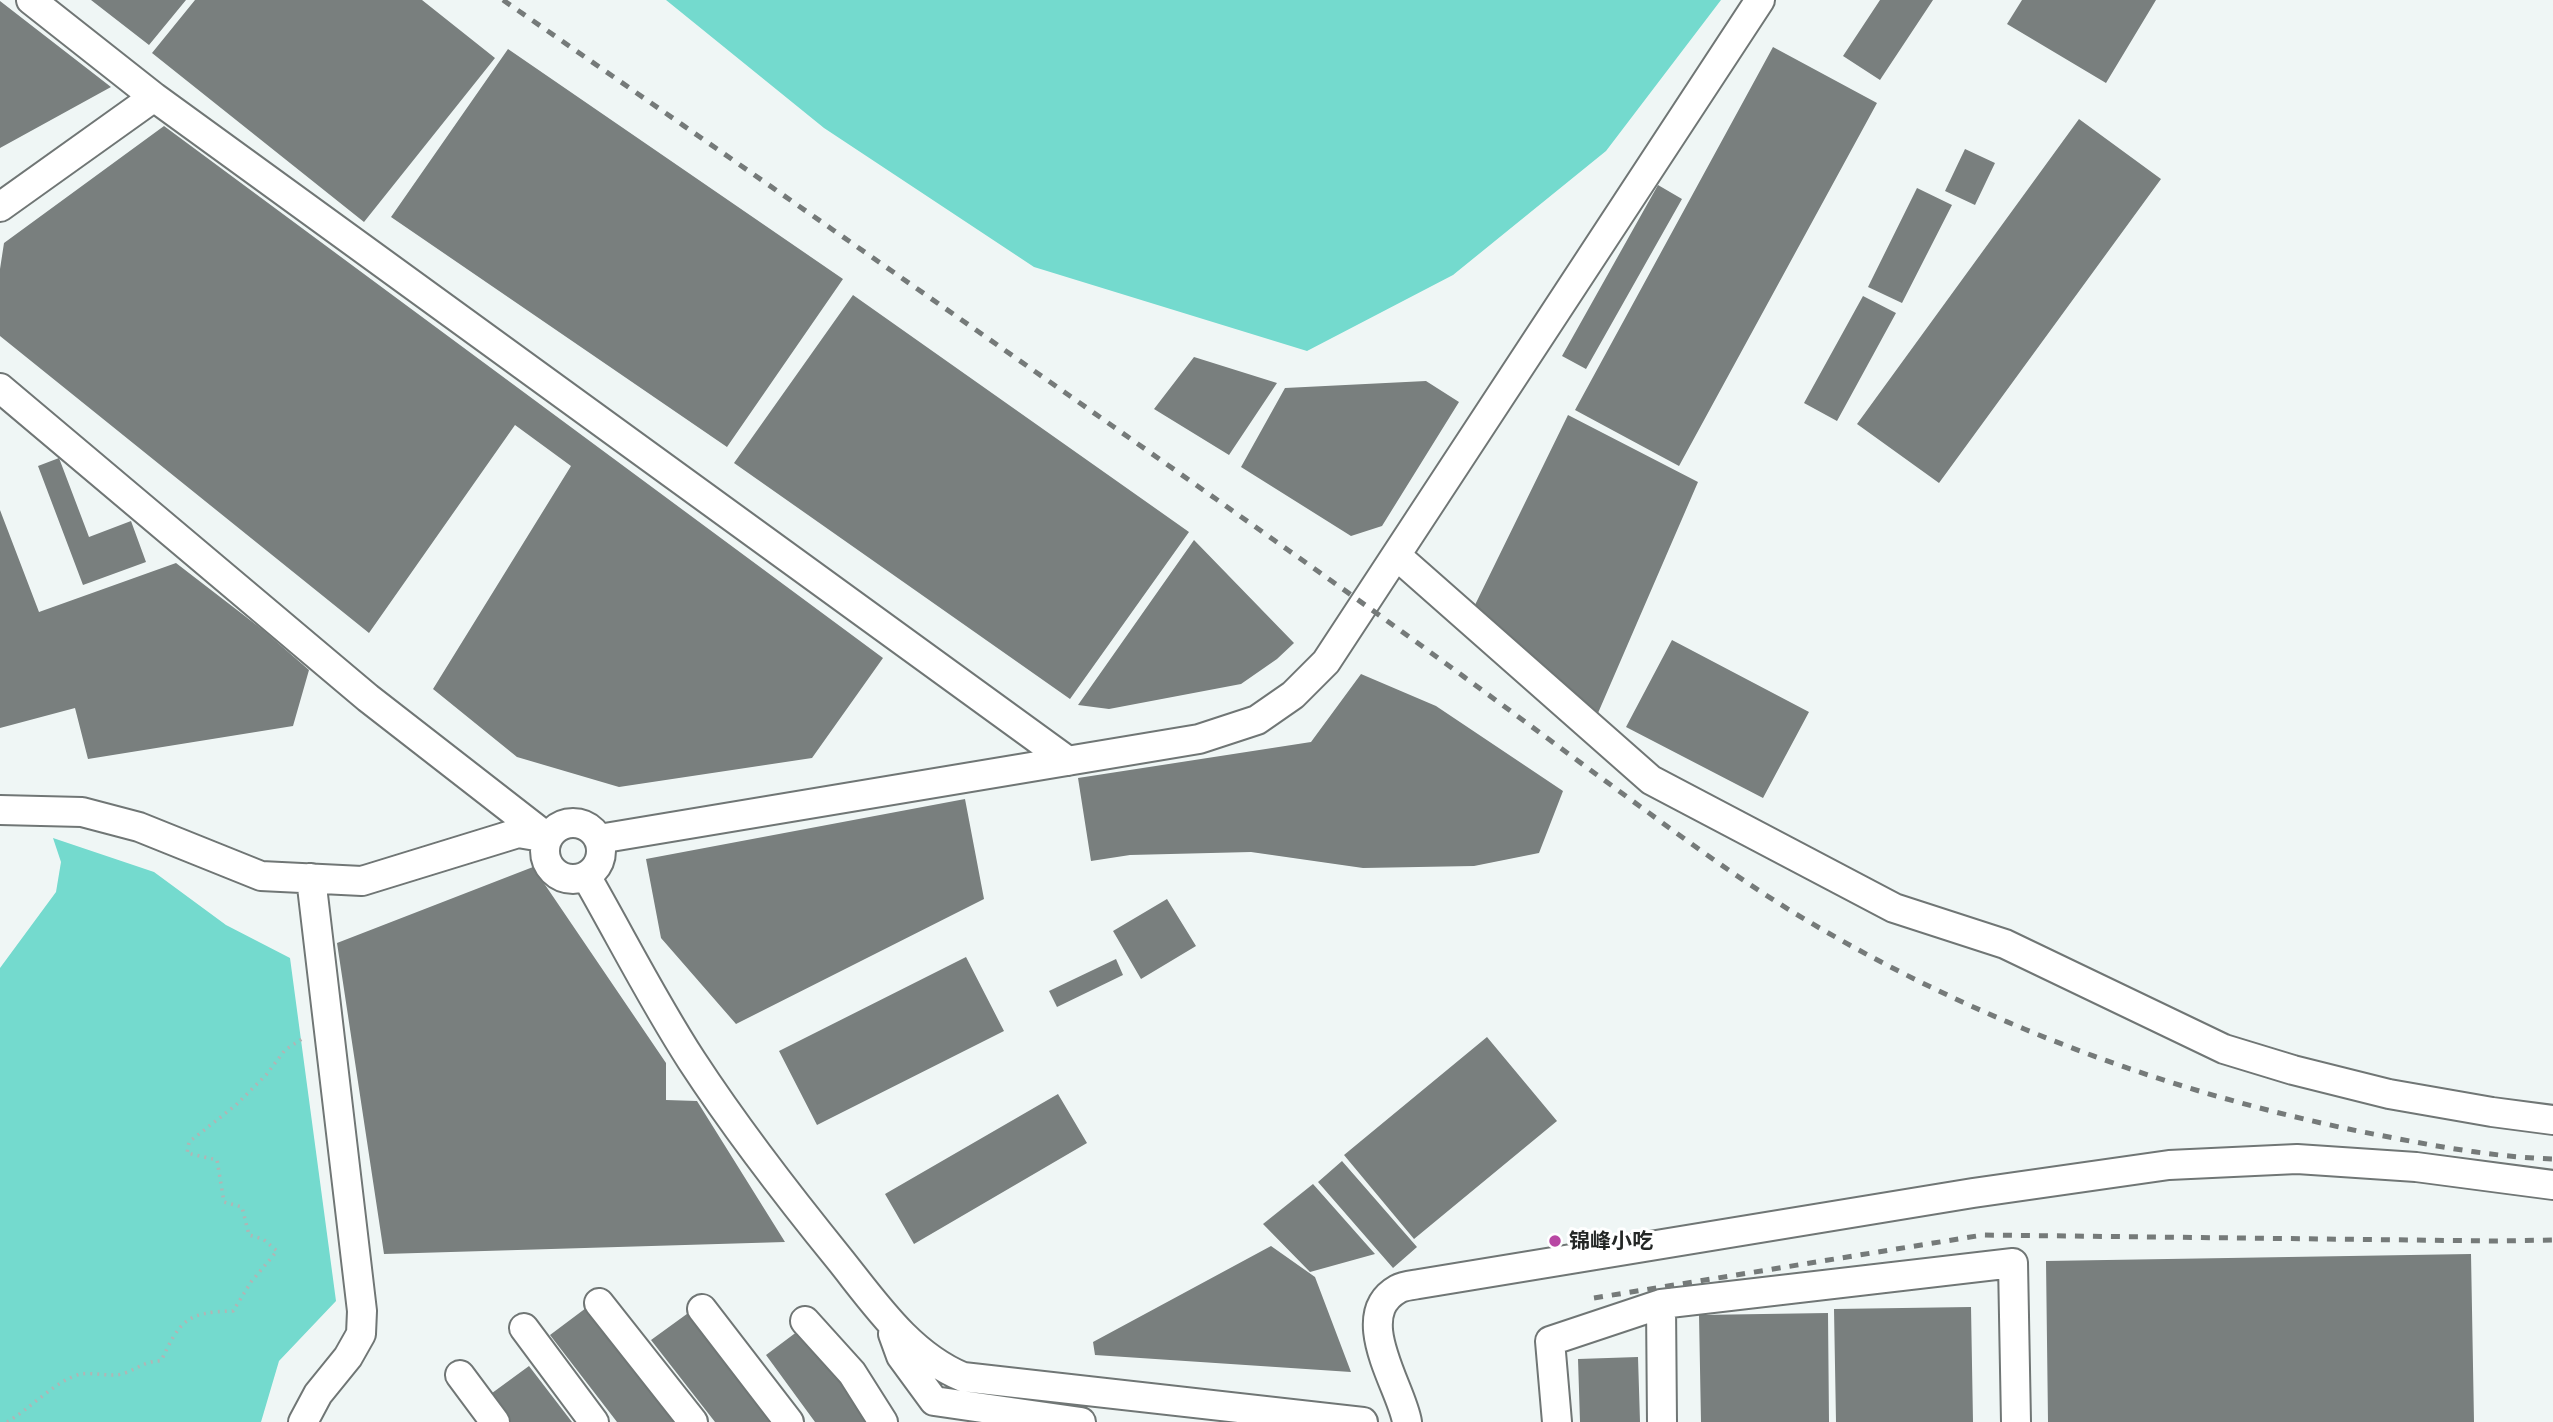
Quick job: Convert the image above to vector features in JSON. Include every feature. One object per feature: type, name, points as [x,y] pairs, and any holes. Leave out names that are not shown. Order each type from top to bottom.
[{"type":"street","points":[[30,0],[154,97],[1068,761]]},
{"type":"street","points":[[599,839],[1199,739],[1257,720],[1293,695],[1326,662],[1760,0]]},
{"type":"street","points":[[0,207],[154,97]]},
{"type":"street","points":[[0,388],[368,698],[548,838]]},
{"type":"street","points":[[1397,556],[1651,780],[1894,908],[2005,944],[2224,1049],[2293,1070],[2389,1094],[2553,1120]]},
{"type":"street","points":[[0,810],[82,812],[139,827],[261,876],[362,881],[518,833],[548,838]]},
{"type":"street","points":[[569,823],[587,826],[599,839],[601,856],[598,864],[586,876],[568,878],[553,870],[545,855],[548,838],[554,831],[569,823]]},
{"type":"street","points":[[586,876],[691,1060],[797,1207],[887,1319],[920,1351],[944,1369],[963,1377],[1363,1422]]},
{"type":"street","points":[[303,1422],[318,1394],[348,1357],[360,1334],[362,1311],[311,878]]},
{"type":"street","points":[[1408,1420],[1382,1355],[1379,1338],[1380,1314],[1385,1301],[1397,1289],[1419,1284],[1973,1193],[2169,1165],[2297,1159],[2416,1167],[2553,1185]]},
{"type":"street","points":[[1557,1422],[1550,1341],[1661,1304],[2013,1263],[2016,1422]]},
{"type":"street","points":[[600,1304],[693,1422]]},
{"type":"street","points":[[1661,1304],[1662,1422]]},
{"type":"street","points":[[702,1309],[789,1422]]},
{"type":"street","points":[[887,1319],[901,1356],[934,1401],[1081,1422]]},
{"type":"street","points":[[805,1321],[852,1373],[883,1422]]},
{"type":"street","points":[[524,1328],[594,1422]]},
{"type":"street","points":[[460,1375],[495,1422]]},
{"type":"path","points":[[7,1422],[35,1400],[80,1374],[124,1374],[147,1361],[161,1362],[177,1327],[195,1317],[217,1311],[233,1311],[251,1282],[277,1251],[263,1239],[249,1235],[242,1207],[224,1202],[217,1160],[187,1153],[189,1142],[236,1105],[266,1075],[285,1050],[327,1023]]},
{"type":"shaded area","points":[[666,0],[1721,0],[1606,151],[1453,275],[1307,351],[1034,267],[824,128]]},
{"type":"shaded area","points":[[53,838],[154,872],[226,925],[290,958],[336,1301],[279,1361],[261,1422],[0,1422],[0,968],[56,892],[61,862]]},
{"type":"building","points":[[91,0],[186,0],[149,45]]},
{"type":"building","points":[[195,0],[422,0],[495,58],[364,222],[152,53]]},
{"type":"building","points":[[1880,0],[1933,0],[1880,80],[1843,56]]},
{"type":"building","points":[[2022,0],[2156,0],[2106,83],[2007,24]]},
{"type":"building","points":[[0,1],[111,87],[0,148]]},
{"type":"building","points":[[1773,47],[1877,103],[1679,466],[1575,410]]},
{"type":"building","points":[[508,49],[843,279],[727,447],[391,217]]},
{"type":"building","points":[[2079,119],[2161,179],[1939,483],[1857,424]]},
{"type":"building","points":[[164,126],[883,658],[812,758],[619,787],[517,757],[433,689],[571,466],[515,425],[369,633],[0,336],[0,269],[4,243]]},
{"type":"building","points":[[1965,149],[1995,163],[1975,205],[1945,191]]},
{"type":"building","points":[[1658,185],[1682,199],[1586,369],[1562,356]]},
{"type":"building","points":[[1917,188],[1952,205],[1902,303],[1868,287]]},
{"type":"building","points":[[853,295],[1189,532],[1070,699],[734,463]]},
{"type":"building","points":[[1863,296],[1896,313],[1837,421],[1804,403]]},
{"type":"building","points":[[1194,357],[1277,383],[1229,455],[1154,409]]},
{"type":"building","points":[[1426,381],[1459,402],[1382,526],[1351,536],[1241,467],[1285,388]]},
{"type":"building","points":[[1568,415],[1698,482],[1598,713],[1473,609]]},
{"type":"building","points":[[59,458],[89,537],[131,521],[146,562],[83,585],[38,466]]},
{"type":"building","points":[[0,510],[39,612],[176,563],[263,630],[309,670],[293,726],[88,759],[75,708],[0,728]]},
{"type":"building","points":[[1194,540],[1294,643],[1277,659],[1241,684],[1109,709],[1078,705]]},
{"type":"building","points":[[1672,640],[1809,712],[1763,798],[1626,727]]},
{"type":"building","points":[[1361,674],[1436,706],[1563,791],[1539,853],[1474,866],[1363,868],[1251,852],[1130,855],[1091,861],[1078,778],[1311,742]]},
{"type":"building","points":[[965,799],[984,899],[736,1024],[661,938],[646,859]]},
{"type":"building","points":[[533,867],[666,1063],[666,1100],[697,1101],[785,1242],[384,1254],[337,943]]},
{"type":"building","points":[[1167,899],[1196,946],[1141,979],[1113,931]]},
{"type":"building","points":[[966,957],[1004,1031],[817,1125],[779,1051]]},
{"type":"building","points":[[1116,959],[1123,975],[1057,1007],[1049,991]]},
{"type":"building","points":[[1487,1037],[1557,1121],[1414,1239],[1344,1155]]},
{"type":"building","points":[[1058,1094],[1087,1143],[914,1244],[885,1194]]},
{"type":"building","points":[[1342,1161],[1417,1247],[1393,1268],[1318,1182]]},
{"type":"building","points":[[1313,1184],[1375,1254],[1310,1272],[1263,1224]]},
{"type":"building","points":[[1271,1246],[1315,1277],[1351,1372],[1095,1355],[1093,1342]]},
{"type":"building","points":[[2471,1254],[2474,1422],[2048,1422],[2046,1261]]},
{"type":"building","points":[[590,1305],[680,1422],[617,1422],[550,1335]]},
{"type":"building","points":[[1971,1307],[1973,1422],[1836,1422],[1834,1309]]},
{"type":"building","points":[[691,1311],[778,1422],[715,1422],[651,1340]]},
{"type":"building","points":[[1828,1313],[1829,1422],[1701,1422],[1699,1315]]},
{"type":"building","points":[[806,1325],[878,1422],[815,1422],[766,1355]]},
{"type":"building","points":[[1638,1357],[1640,1422],[1580,1422],[1578,1359]]},
{"type":"building","points":[[529,1366],[572,1422],[508,1422],[488,1396]]},
{"type":"railway","points":[[503,0],[1326,577],[1696,847],[1806,920],[1871,957],[2006,1021],[2146,1074],[2217,1096],[2363,1132],[2481,1153],[2553,1159]]},
{"type":"railway","points":[[1594,1298],[1983,1235],[2553,1240]]},
{"type":"place","name":"锦峰小吃","points":[[1555,1241]]}]
